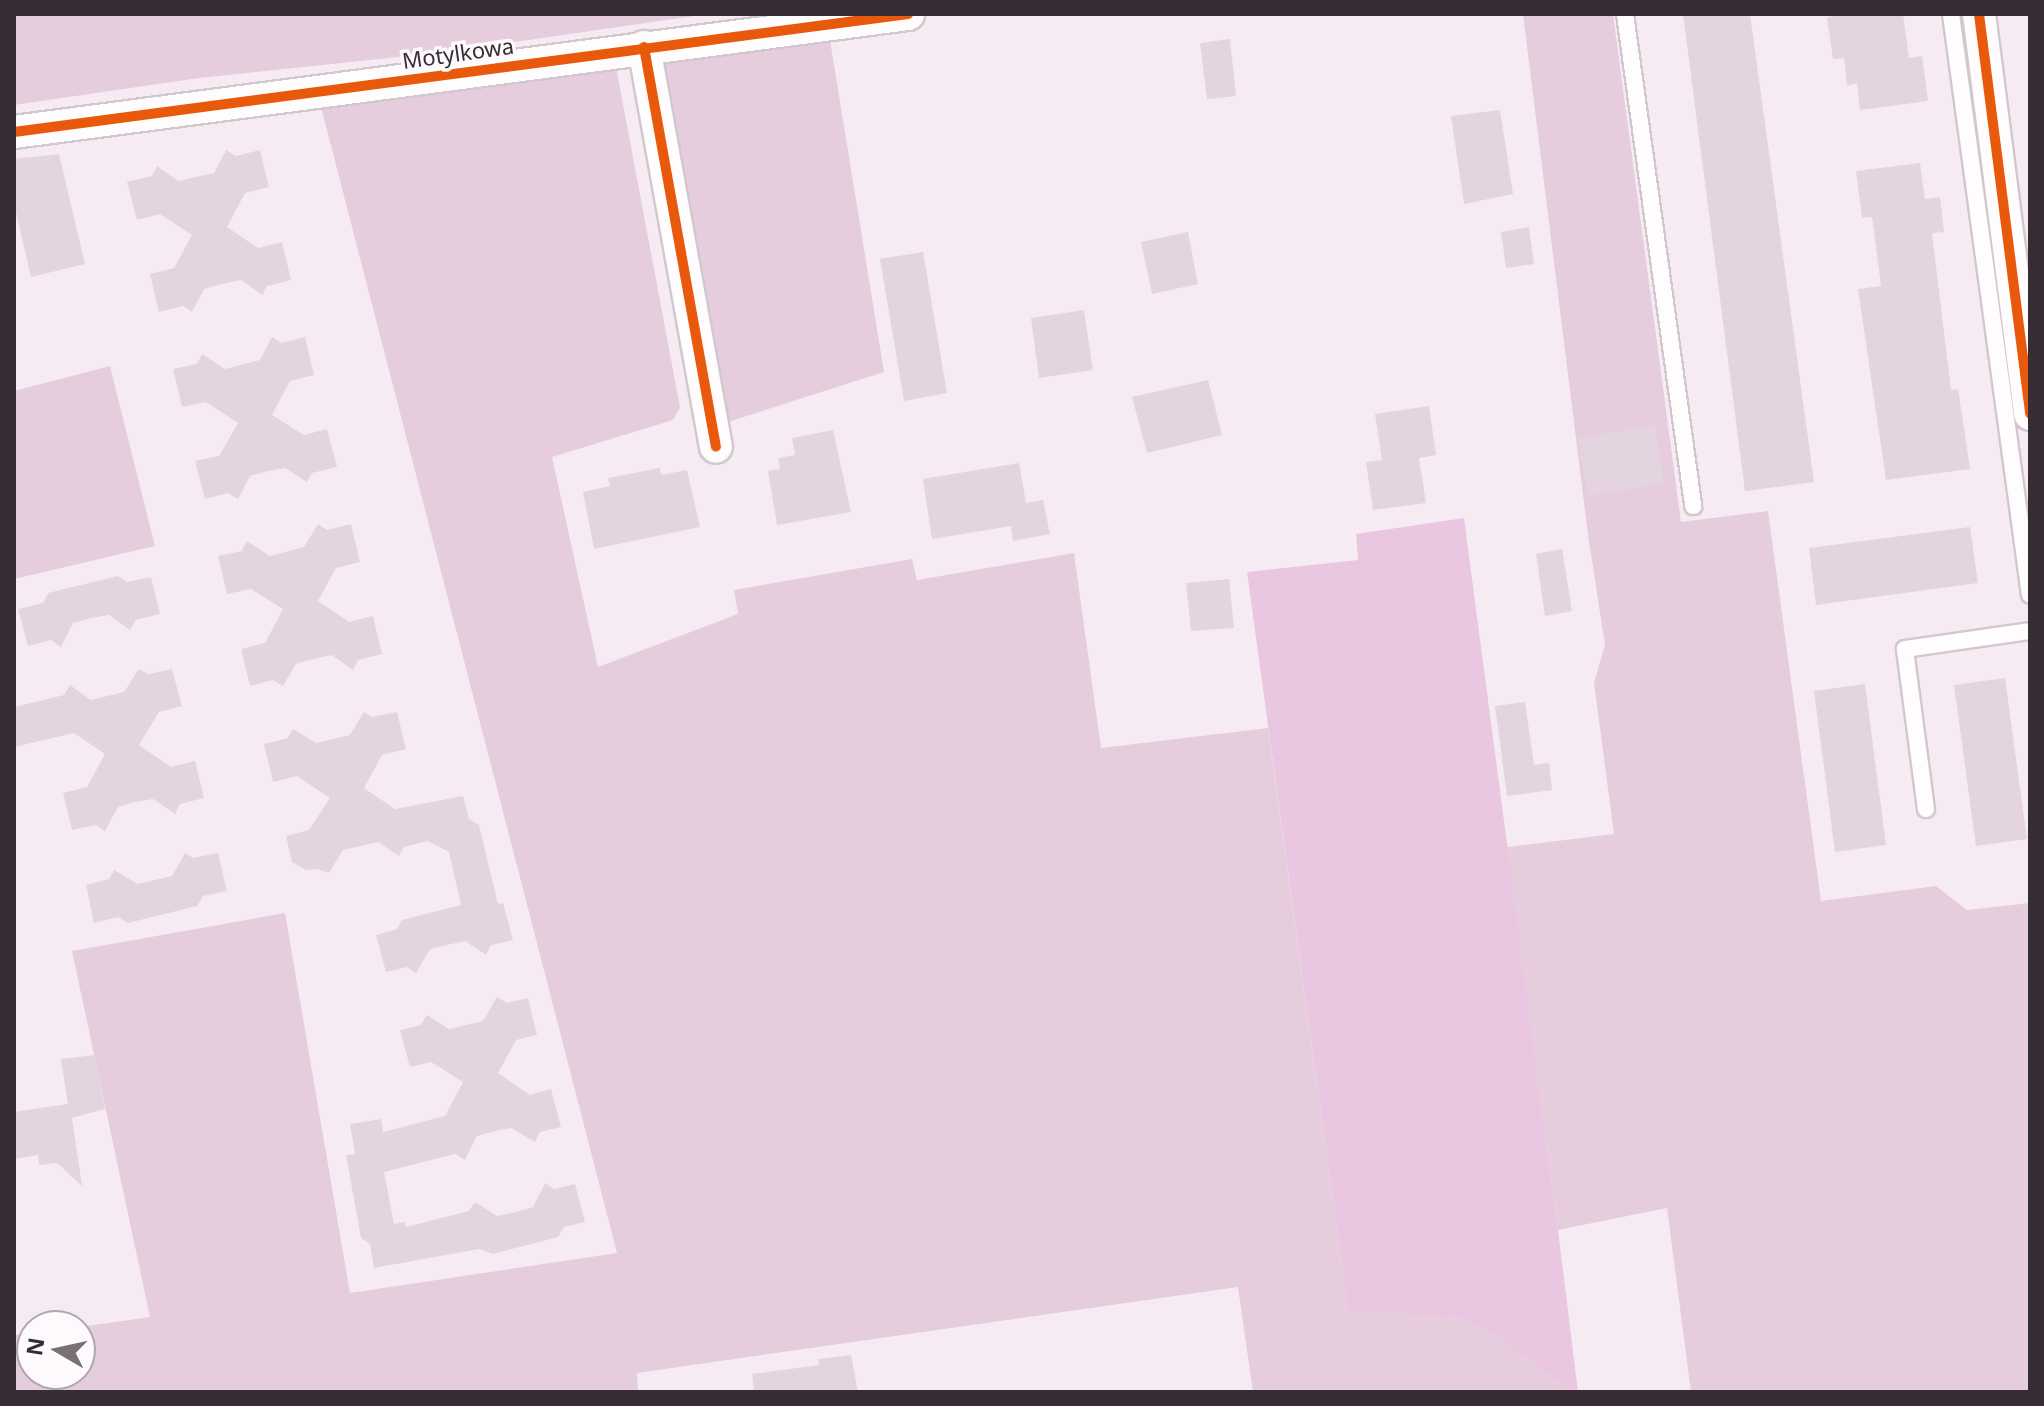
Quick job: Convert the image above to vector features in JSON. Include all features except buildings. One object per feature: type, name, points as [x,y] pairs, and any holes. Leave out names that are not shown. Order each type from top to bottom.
[{"type":"street","name":"Motylkowa","points":[[14,132],[908,14]]},
{"type":"street","points":[[1979,14],[2030,414]]},
{"type":"street","points":[[644,47],[716,447]]},
{"type":"lane","points":[[1625,14],[1693,506]]},
{"type":"lane","points":[[1951,14],[2030,595]]},
{"type":"lane","points":[[1926,809],[1905,649],[2030,631]]},
{"type":"shaded area","points":[[14,14],[708,14],[445,52],[199,78],[14,105]]},
{"type":"shaded area","points":[[1523,14],[1613,14],[1681,522],[1768,511],[1821,901],[1936,886],[1967,910],[2030,903],[2030,1392],[1691,1392],[1667,1208],[1558,1230],[1507,847],[1614,834],[1594,683],[1605,645],[1588,535]]},
{"type":"shaded area","points":[[830,40],[884,372],[728,422],[660,64]]},
{"type":"shaded area","points":[[616,67],[680,407],[673,420],[552,457],[598,667],[738,614],[734,590],[912,559],[917,580],[1074,553],[1101,748],[1268,728],[1348,1310],[1460,1318],[1496,1337],[1572,1392],[1253,1392],[1238,1287],[637,1373],[638,1392],[14,1392],[14,1335],[16,1390],[96,1390],[96,1325],[150,1317],[72,951],[285,913],[350,1293],[617,1253],[321,107]]},
{"type":"shaded area","points":[[110,366],[155,546],[14,579],[14,391]]},
{"type":"shaded area","points":[[1464,518],[1578,1392],[1572,1392],[1496,1337],[1460,1318],[1348,1311],[1247,572],[1358,560],[1356,534]]},
{"type":"cycle path","points":[[14,132],[908,14]]},
{"type":"cycle path","points":[[1979,14],[2030,414]]},
{"type":"cycle path","points":[[644,47],[716,447]]}]
